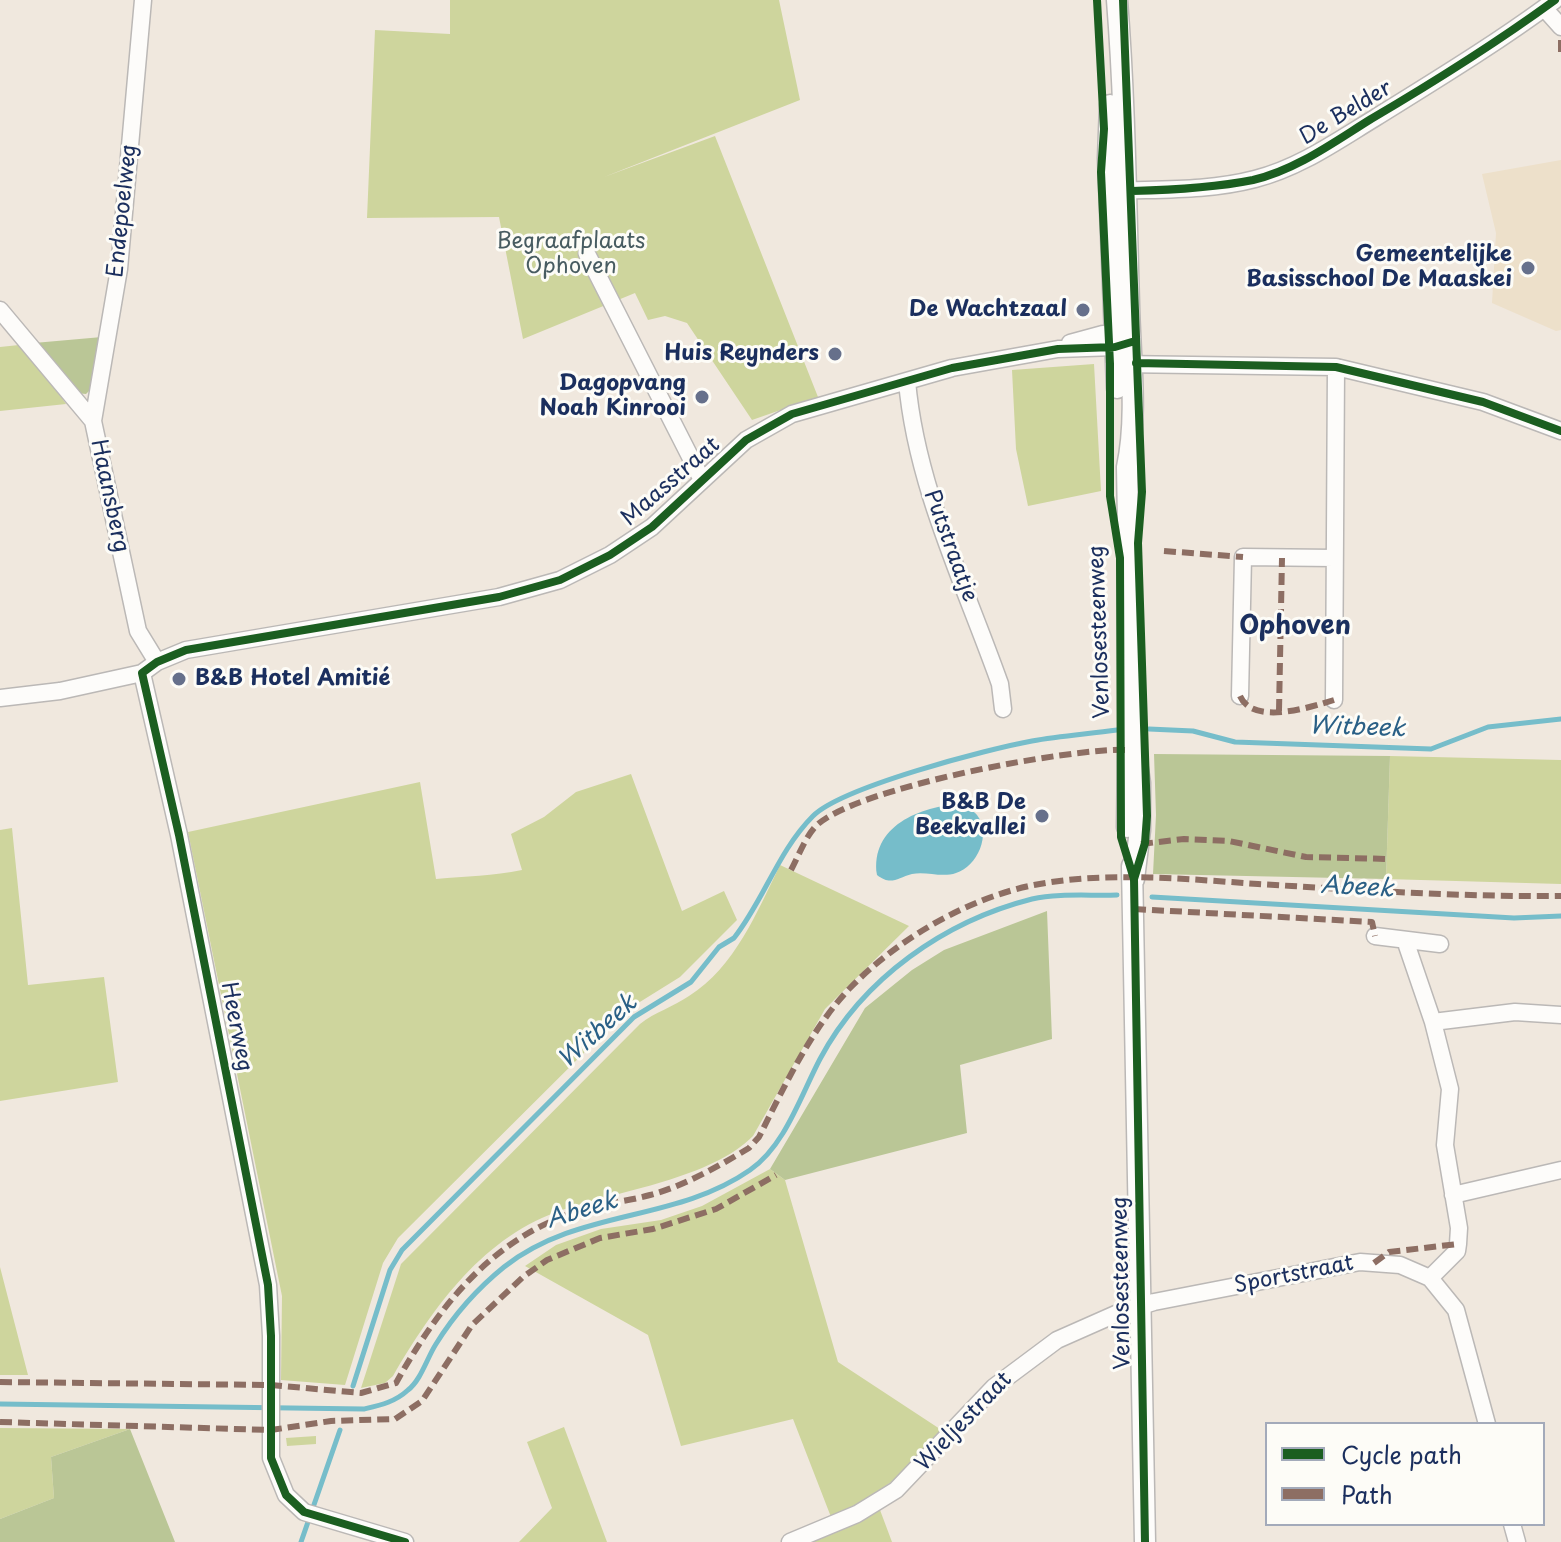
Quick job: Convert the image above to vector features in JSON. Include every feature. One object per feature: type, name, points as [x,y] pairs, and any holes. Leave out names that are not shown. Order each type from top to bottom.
[{"type":"main road","name":"Venlosesteenweg","points":[[1103,0],[1117,191]]},
{"type":"main road","name":"Venlosesteenweg","points":[[1117,0],[1121,350],[1131,449],[1127,467],[1132,730],[1126,785],[1134,879],[1145,1542]]},
{"type":"street","name":"Endepoelweg","points":[[93,421],[119,269],[143,0]]},
{"type":"street","name":"De Belder","points":[[1117,191],[1197,187],[1253,180],[1280,171],[1306,159],[1450,72],[1549,4],[1561,27]]},
{"type":"street","points":[[587,254],[702,480]]},
{"type":"street","name":"Haansberg","points":[[0,310],[93,421],[138,631],[157,662]]},
{"type":"street","name":"Maasstraat","points":[[0,698],[60,691],[142,673],[157,662],[186,650],[499,597],[560,580],[610,555],[652,527],[746,440],[792,414],[987,361],[1058,349],[1098,335],[1121,350],[1336,367],[1483,402],[1561,431]]},
{"type":"street","points":[[1334,700],[1336,367]]},
{"type":"street","name":"Putstraatje","points":[[907,381],[909,409],[935,512],[1000,684],[1003,709]]},
{"type":"street","points":[[1240,696],[1243,557],[1334,558]]},
{"type":"street","name":"Heerweg","points":[[142,673],[179,835],[268,1285],[271,1458],[286,1495],[304,1512],[405,1542]]},
{"type":"street","points":[[1375,936],[1440,944]]},
{"type":"street","points":[[1405,940],[1433,1022],[1450,1089],[1445,1145],[1459,1228],[1457,1251],[1430,1278],[1456,1310],[1486,1422]]},
{"type":"street","points":[[1433,1022],[1515,1012],[1561,1015]]},
{"type":"street","points":[[1453,1195],[1561,1170]]},
{"type":"street","name":"Sportstraat","points":[[1140,1307],[1360,1262],[1400,1265],[1430,1278]]},
{"type":"street","name":"Wieljestraat","points":[[790,1542],[857,1514],[896,1490],[994,1387],[1021,1364],[1057,1340],[1140,1307]]},
{"type":"shaded area","name":"Gemeentelijke Basisschool De Maaskei","points":[[1561,160],[1561,330],[1556,331],[1492,303],[1496,233],[1482,174]]},
{"type":"green space","name":"Begraafplaats Ophoven","points":[[450,0],[779,0],[800,100],[604,177],[715,136],[818,397],[752,420],[687,323],[665,316],[648,320],[635,293],[523,339],[499,217],[367,218],[375,30],[450,34]]},
{"type":"green space","points":[[102,337],[94,386],[86,394],[76,393],[34,343]]},
{"type":"green space","points":[[19,345],[66,404],[0,411],[0,347]]},
{"type":"green space","points":[[1094,364],[1101,491],[1028,506],[1016,449],[1012,370]]},
{"type":"green space","points":[[1154,754],[1390,756],[1386,879],[1153,874],[1156,815]]},
{"type":"green space","points":[[1390,756],[1561,760],[1561,884],[1386,879]]},
{"type":"green space","points":[[631,774],[682,911],[724,891],[737,920],[680,977],[627,1010],[398,1238],[383,1263],[345,1385],[281,1380],[282,1296],[188,832],[420,782],[436,879],[501,874],[522,870],[511,834],[544,817],[576,792]]},
{"type":"green space","points":[[12,828],[28,985],[104,977],[118,1082],[0,1101],[0,830]]},
{"type":"green space","points":[[780,865],[909,926],[825,1009],[753,1136],[714,1163],[690,1173],[565,1209],[510,1236],[464,1276],[444,1299],[393,1376],[385,1383],[361,1388],[401,1264],[640,1024],[689,996],[719,970],[743,937]]},
{"type":"green space","points":[[1047,911],[1052,1039],[960,1065],[967,1133],[785,1180],[770,1169],[865,1008],[912,970],[944,950]]},
{"type":"green space","points":[[770,1169],[785,1180],[838,1362],[943,1431],[892,1481],[831,1517],[793,1419],[681,1446],[648,1335],[525,1266],[556,1245],[601,1229],[661,1220],[702,1206]]},
{"type":"green space","points":[[0,1267],[28,1375],[0,1375]]},
{"type":"green space","points":[[564,1427],[607,1542],[519,1542],[552,1508],[527,1442]]},
{"type":"green space","points":[[0,1428],[130,1429],[51,1457],[54,1498],[0,1519]]},
{"type":"green space","points":[[130,1429],[175,1542],[0,1542],[0,1519],[54,1498],[51,1457]]},
{"type":"green space","points":[[316,1436],[316,1444],[287,1446],[286,1438]]},
{"type":"green space","points":[[880,1510],[892,1542],[812,1542]]},
{"type":"water","points":[[962,804],[977,815],[983,831],[980,849],[964,870],[940,875],[917,873],[890,881],[877,875],[881,844],[901,822],[930,809]]},
{"type":"waterway","name":"Witbeek","points":[[1149,729],[1193,731],[1235,742],[1431,749],[1488,727],[1561,719]]},
{"type":"waterway","name":"Witbeek","points":[[353,1386],[390,1270],[402,1250],[634,1017],[691,982],[719,947],[734,938],[790,844],[813,816],[853,793],[951,761],[1032,741],[1117,730]]},
{"type":"waterway","name":"Abeek","points":[[0,1404],[364,1409],[393,1400],[417,1381],[436,1344],[467,1302],[504,1267],[533,1248],[595,1224],[690,1199],[721,1187],[762,1160],[783,1134],[838,1030],[859,1003],[910,957],[968,922],[1032,899],[1063,895],[1117,895]]},
{"type":"waterway","name":"Abeek","points":[[1152,897],[1514,918],[1561,916]]},
{"type":"waterway","name":"Witbeek","points":[[301,1542],[340,1430]]},
{"type":"marked path","points":[[1561,40],[1561,53]]},
{"type":"marked path","points":[[1164,551],[1243,557]]},
{"type":"marked path","points":[[1279,711],[1282,558]]},
{"type":"marked path","points":[[1240,696],[1247,705],[1269,712],[1298,710],[1334,700]]},
{"type":"marked path","points":[[791,870],[815,827],[837,812],[871,798],[1014,763],[1061,755],[1128,750]]},
{"type":"marked path","points":[[1141,844],[1184,839],[1229,841],[1306,857],[1389,859]]},
{"type":"marked path","points":[[0,1382],[271,1385],[361,1393],[396,1383],[450,1302],[494,1257],[519,1239],[547,1223],[578,1211],[676,1186],[749,1148],[759,1137],[811,1039],[851,987],[890,953],[935,923],[959,910],[1009,891],[1089,878],[1146,877],[1410,893],[1561,896]]},
{"type":"marked path","points":[[1134,909],[1372,922],[1375,936]]},
{"type":"marked path","points":[[0,1422],[271,1430],[331,1421],[395,1419],[422,1401],[472,1325],[523,1277],[547,1260],[600,1238],[653,1229],[716,1209],[776,1175]]},
{"type":"marked path","points":[[1374,1263],[1389,1252],[1458,1244]]},
{"type":"cycle path","points":[[1097,0],[1104,129],[1101,172],[1110,364],[1110,496],[1120,558],[1121,837],[1134,879],[1145,1542]]},
{"type":"cycle path","points":[[1123,0],[1142,492],[1138,543],[1147,816],[1145,843],[1134,879]]},
{"type":"cycle path","points":[[1132,191],[1223,185],[1253,180],[1284,169],[1441,76],[1555,0]]},
{"type":"cycle path","points":[[405,1542],[304,1512],[286,1495],[271,1458],[268,1285],[179,835],[142,673],[157,662],[186,650],[499,597],[560,580],[610,555],[652,527],[746,440],[792,414],[952,368],[1058,349],[1115,347],[1135,341]]},
{"type":"cycle path","points":[[1136,363],[1336,367],[1483,402],[1561,431]]},
{"type":"place","name":"Gemeentelijke Basisschool De Maaskei","points":[[1528,268]]},
{"type":"place","name":"De Wachtzaal","points":[[1083,310]]},
{"type":"place","name":"Huis Reynders","points":[[835,354]]},
{"type":"place","name":"Dagopvang Noah Kinrooi","points":[[702,397]]},
{"type":"place","name":"B&B Hotel Amitié","points":[[179,679]]},
{"type":"place","name":"B&B De Beekvallei","points":[[1042,816]]},
{"type":"district","name":"Ophoven","points":[[1295,627]]}]
